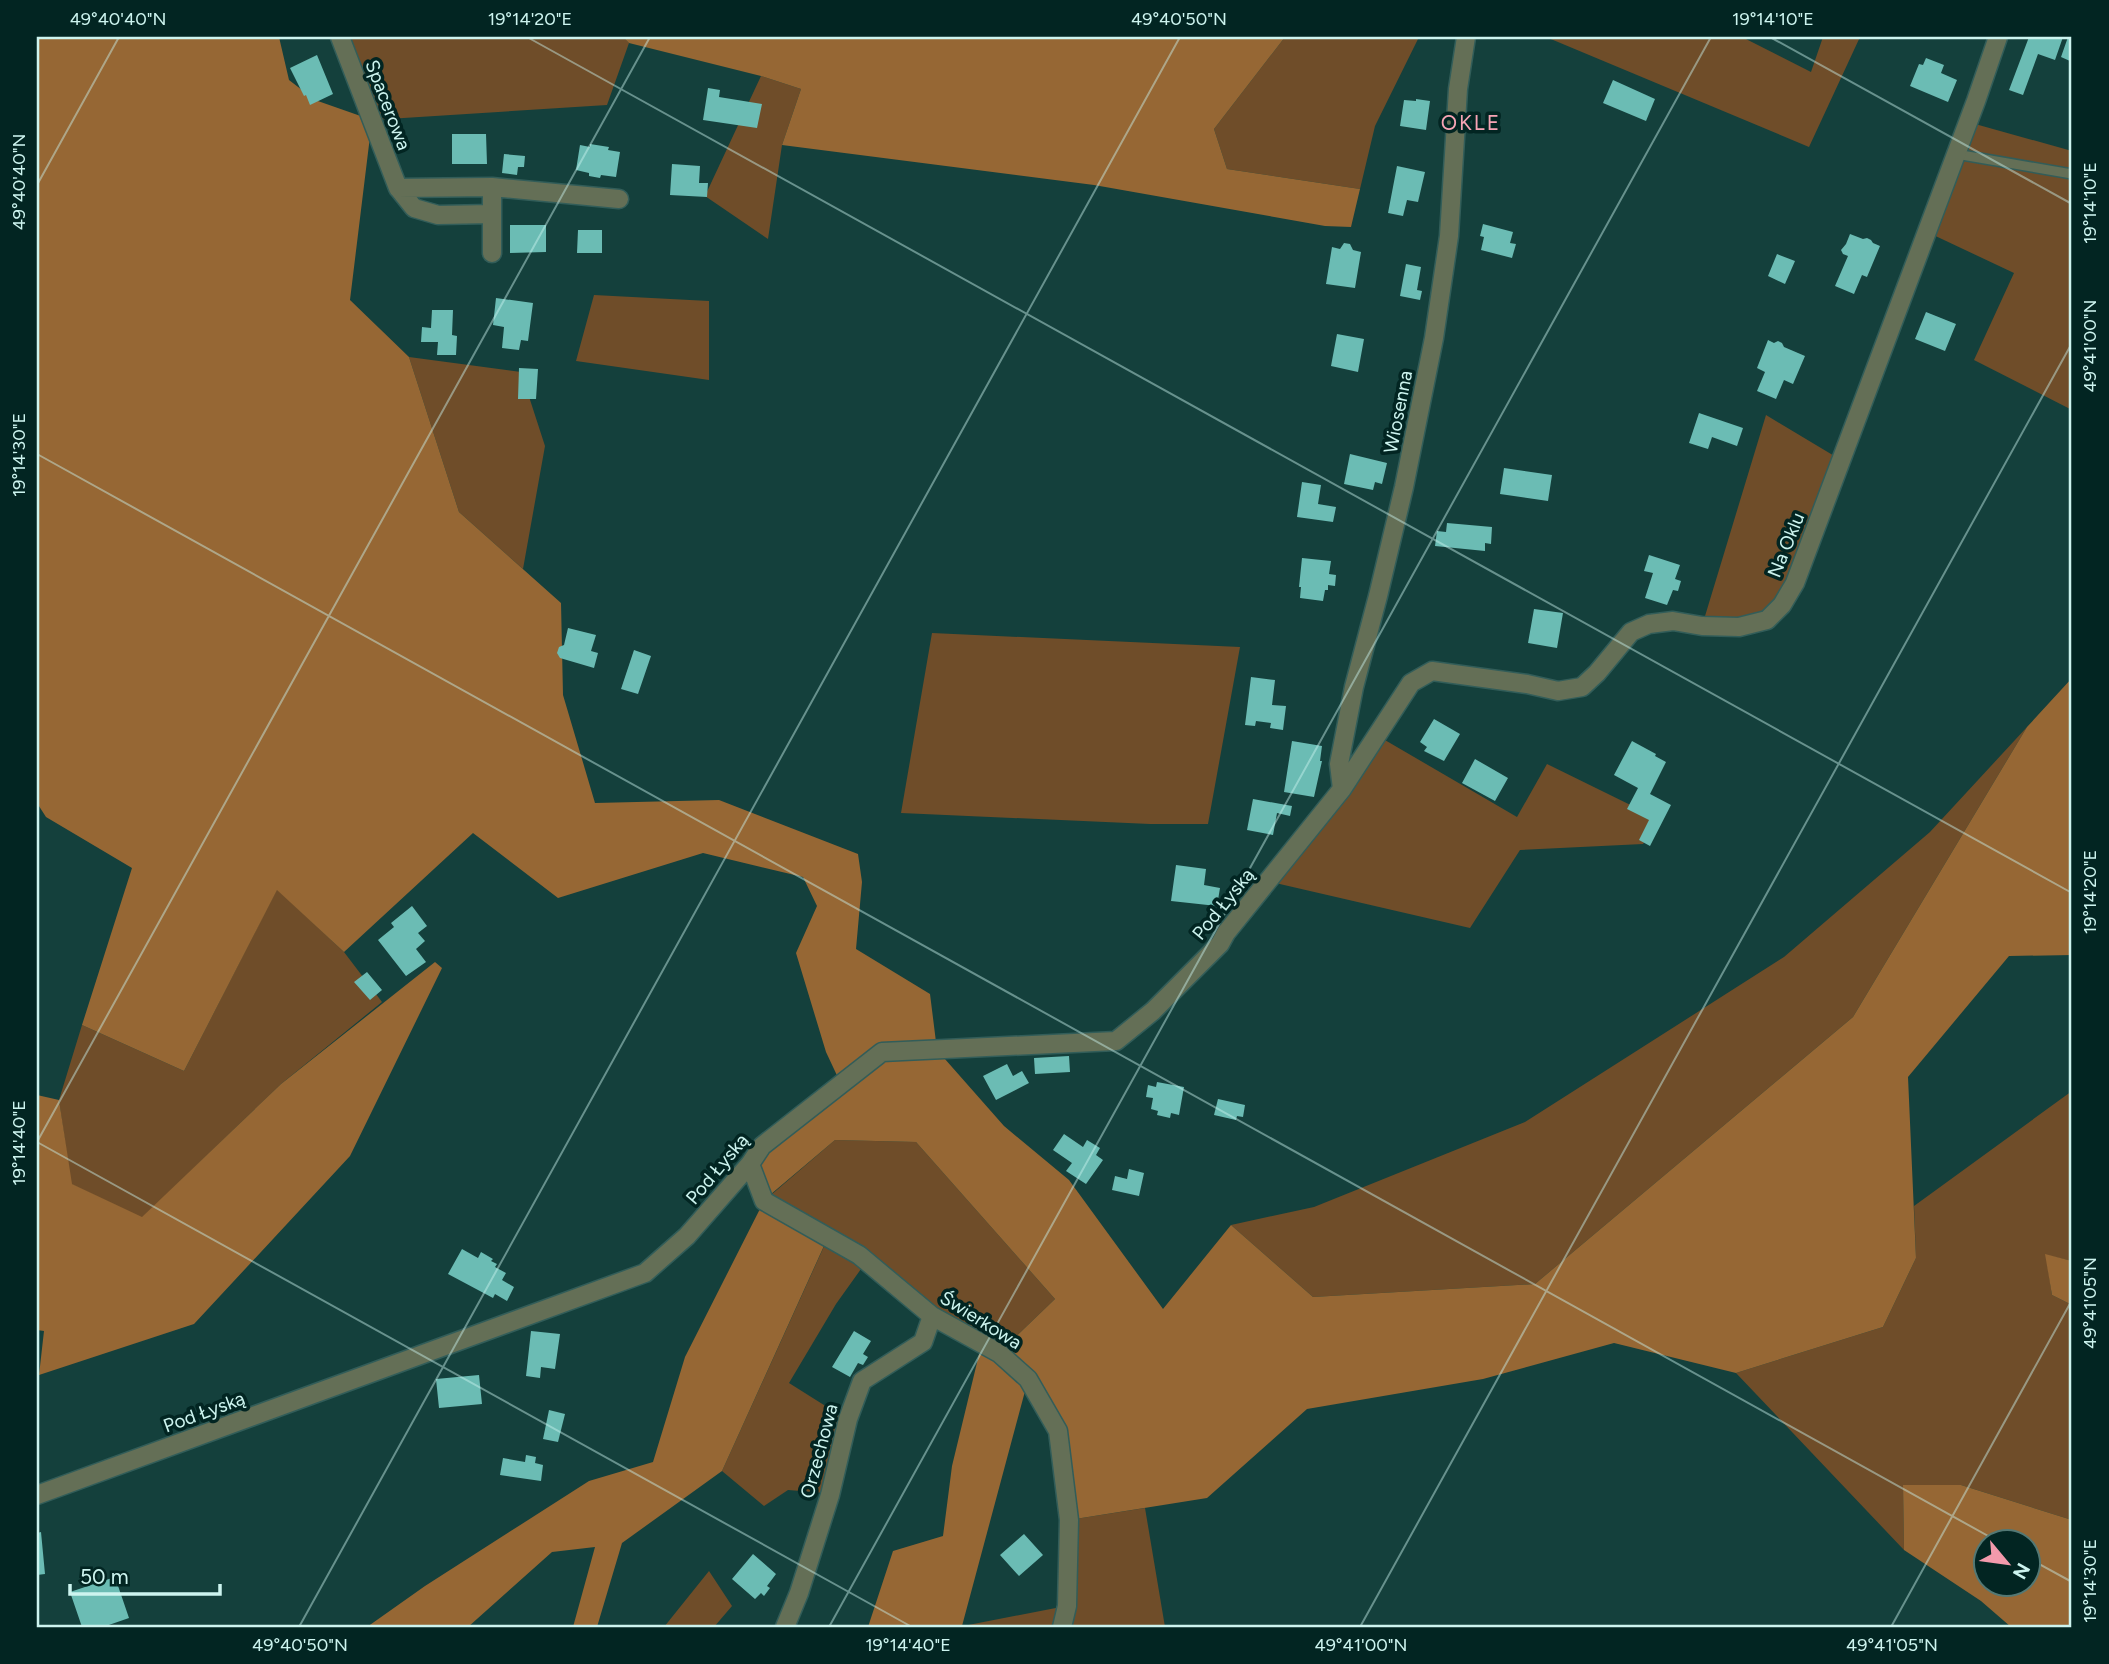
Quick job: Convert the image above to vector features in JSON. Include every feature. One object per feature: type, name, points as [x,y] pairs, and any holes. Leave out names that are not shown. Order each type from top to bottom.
[{"type":"street","name":"Spacerowa","points":[[340,37],[398,188],[414,208],[438,215],[492,214]]},
{"type":"street","name":"Wiosenna","points":[[1342,789],[1339,764],[1353,687],[1404,487],[1434,338],[1449,236],[1458,89],[1466,37]]},
{"type":"street","name":"Na Oklu","points":[[1342,789],[1411,683],[1432,671],[1558,691],[1582,687],[1631,632],[1649,624],[1673,621],[1702,626],[1739,626],[1767,620],[1782,605],[1795,583],[1998,37]]},
{"type":"street","points":[[492,187],[492,253]]},
{"type":"street","points":[[398,188],[492,187],[619,199]]},
{"type":"street","name":"Pod Łyską","points":[[37,1495],[645,1273],[687,1236],[750,1164],[762,1146],[882,1052],[1116,1041],[1153,1011],[1220,944],[1342,789]]},
{"type":"street","name":"Świerkowa","points":[[750,1164],[764,1201],[859,1255],[932,1316],[999,1353],[1028,1379],[1058,1431],[1069,1520],[1066,1606],[1062,1627]]},
{"type":"street","name":"Orzechowa","points":[[785,1627],[818,1533],[848,1419],[862,1381],[923,1342],[932,1316]]},
{"type":"lane","points":[[1956,154],[2072,174]]},
{"type":"shaded area","points":[[37,37],[279,37],[289,80],[315,100],[372,120],[350,300],[409,357],[459,512],[561,603],[563,695],[595,803],[719,800],[858,854],[862,882],[856,949],[930,994],[937,1050],[1004,1126],[1069,1180],[1163,1309],[1231,1225],[1313,1297],[1535,1284],[1853,1017],[2027,727],[2072,678],[2072,955],[2009,956],[1908,1077],[1916,1258],[1883,1327],[1736,1373],[1614,1343],[1483,1379],[1307,1409],[1207,1498],[1069,1520],[1058,1431],[1028,1380],[962,1626],[868,1627],[893,1551],[943,1536],[952,1466],[982,1342],[1000,1352],[1055,1299],[916,1142],[835,1140],[764,1200],[828,1237],[722,1471],[622,1543],[597,1627],[573,1627],[595,1547],[552,1552],[468,1627],[367,1627],[425,1586],[589,1481],[653,1462],[685,1357],[764,1201],[750,1164],[841,1084],[826,1052],[796,953],[817,906],[803,877],[703,853],[558,898],[473,833],[344,952],[277,890],[184,1071],[82,1025],[132,868],[46,817],[37,803]]},
{"type":"shaded area","points":[[340,37],[623,37],[629,43],[607,105],[372,120]]},
{"type":"shaded area","points":[[623,37],[1285,37],[1214,129],[1227,169],[1360,189],[1351,227],[1325,226],[1094,185],[782,145],[801,89],[761,76],[629,43]]},
{"type":"shaded area","points":[[1285,37],[1418,39],[1375,126],[1360,189],[1227,169],[1214,129]]},
{"type":"shaded area","points":[[1546,37],[1742,37],[1811,72],[1823,37],[1860,37],[1809,147]]},
{"type":"shaded area","points":[[761,76],[801,89],[782,145],[768,239],[705,196]]},
{"type":"shaded area","points":[[1968,122],[2072,151],[2072,410],[1974,360],[2014,273],[1927,232]]},
{"type":"shaded area","points":[[594,295],[709,301],[709,380],[576,361]]},
{"type":"shaded area","points":[[409,357],[521,372],[545,446],[523,569],[459,512]]},
{"type":"shaded area","points":[[1766,415],[1841,460],[1795,583],[1767,620],[1702,626]]},
{"type":"shaded area","points":[[932,633],[1240,647],[1208,824],[901,813]]},
{"type":"shaded area","points":[[2027,727],[1853,1017],[1535,1284],[1313,1297],[1231,1225],[1314,1207],[1525,1122],[1784,957],[1930,832]]},
{"type":"shaded area","points":[[1378,736],[1517,817],[1547,764],[1659,819],[1643,844],[1520,850],[1470,928],[1267,881]]},
{"type":"shaded area","points":[[277,889],[344,952],[382,1002],[281,1084],[142,1218],[71,1184],[59,1100],[82,1025],[184,1071]]},
{"type":"shaded area","points":[[435,962],[442,968],[350,1156],[194,1324],[39,1375],[44,1331],[37,1330],[37,1095],[59,1100],[72,1184],[142,1217],[281,1084]]},
{"type":"shaded area","points":[[2072,1091],[2072,1261],[2046,1255],[2052,1295],[2072,1305],[2072,1520],[1961,1485],[1903,1486],[1904,1550],[1736,1373],[1883,1327],[1916,1258],[1914,1206]]},
{"type":"shaded area","points":[[835,1140],[916,1142],[1055,1299],[999,1353],[859,1255],[764,1201]]},
{"type":"shaded area","points":[[826,1242],[861,1269],[836,1304],[789,1383],[843,1417],[825,1493],[788,1490],[764,1506],[722,1471]]},
{"type":"shaded area","points":[[2045,1254],[2072,1261],[2072,1305],[2052,1295]]},
{"type":"shaded area","points":[[1903,1485],[1961,1485],[2072,1520],[2072,1627],[2011,1627],[1976,1598],[2042,1598],[2042,1528],[1972,1528],[1972,1595],[1904,1550]]},
{"type":"shaded area","points":[[1145,1508],[1165,1627],[958,1627],[1066,1606],[1069,1520]]},
{"type":"shaded area","points":[[709,1571],[732,1606],[714,1627],[664,1627]]},
{"type":"building","points":[[2029,37],[2063,37],[2055,60],[2038,54],[2023,95],[2009,90]]},
{"type":"building","points":[[2068,37],[2072,37],[2070,61],[2061,57]]},
{"type":"building","points":[[317,55],[333,94],[310,105],[290,68]]},
{"type":"building","points":[[1926,58],[1944,65],[1941,73],[1957,80],[1948,102],[1910,86],[1919,64],[1923,65]]},
{"type":"building","points":[[1613,80],[1655,99],[1646,121],[1603,103]]},
{"type":"building","points":[[708,88],[720,90],[719,97],[762,104],[757,128],[703,120]]},
{"type":"building","points":[[1404,100],[1430,101],[1426,130],[1400,126]]},
{"type":"building","points":[[452,134],[486,134],[487,164],[452,164]]},
{"type":"building","points":[[590,144],[620,152],[616,177],[601,175],[600,178],[576,170],[580,145],[590,147]]},
{"type":"building","points":[[504,154],[525,156],[524,167],[518,167],[517,175],[502,173]]},
{"type":"building","points":[[672,164],[700,166],[699,183],[708,183],[707,197],[670,195]]},
{"type":"building","points":[[1397,166],[1425,172],[1418,202],[1407,200],[1403,216],[1388,213]]},
{"type":"building","points":[[1483,224],[1513,232],[1510,243],[1516,244],[1512,258],[1481,250]]},
{"type":"building","points":[[510,225],[546,225],[546,252],[510,253]]},
{"type":"building","points":[[578,230],[602,230],[602,253],[577,253]]},
{"type":"building","points":[[1850,234],[1867,238],[1880,246],[1867,277],[1862,275],[1854,294],[1835,286],[1848,256],[1841,250]]},
{"type":"building","points":[[1344,243],[1361,252],[1355,288],[1326,284],[1332,247],[1340,249]]},
{"type":"building","points":[[1777,254],[1795,261],[1785,284],[1768,276]]},
{"type":"building","points":[[1406,264],[1421,267],[1417,290],[1422,291],[1420,300],[1400,296]]},
{"type":"building","points":[[496,298],[533,303],[528,341],[521,340],[519,350],[502,348],[504,327],[493,325]]},
{"type":"building","points":[[432,310],[453,310],[452,335],[457,336],[456,355],[437,355],[438,342],[421,342],[422,327],[431,328]]},
{"type":"building","points":[[1926,312],[1956,324],[1945,351],[1915,339]]},
{"type":"building","points":[[1337,334],[1364,339],[1358,372],[1331,366]]},
{"type":"building","points":[[1768,340],[1774,343],[1778,341],[1784,347],[1805,356],[1793,384],[1784,380],[1776,399],[1757,391],[1765,372],[1757,368]]},
{"type":"building","points":[[519,368],[538,369],[536,399],[518,399]]},
{"type":"building","points":[[1699,413],[1743,428],[1737,446],[1712,437],[1708,449],[1689,443]]},
{"type":"building","points":[[1350,454],[1387,463],[1382,484],[1375,482],[1373,490],[1344,484]]},
{"type":"building","points":[[1504,468],[1552,475],[1548,501],[1500,494]]},
{"type":"building","points":[[1302,482],[1321,485],[1318,504],[1336,507],[1333,522],[1297,517]]},
{"type":"building","points":[[1447,523],[1492,527],[1491,544],[1485,543],[1485,551],[1435,546],[1437,531],[1446,532]]},
{"type":"building","points":[[1649,555],[1680,565],[1675,579],[1681,581],[1678,591],[1673,590],[1667,605],[1645,598],[1653,573],[1644,571]]},
{"type":"building","points":[[1302,558],[1331,561],[1329,574],[1336,575],[1335,586],[1328,585],[1323,601],[1300,598]]},
{"type":"building","points":[[1534,609],[1563,613],[1557,648],[1528,643]]},
{"type":"building","points":[[568,628],[596,635],[591,651],[598,653],[594,668],[560,658],[557,653],[559,647],[564,645]]},
{"type":"building","points":[[634,650],[651,656],[638,694],[621,689]]},
{"type":"building","points":[[1251,677],[1275,680],[1272,705],[1286,706],[1283,730],[1270,728],[1271,723],[1256,721],[1255,726],[1245,725]]},
{"type":"building","points":[[1434,719],[1460,734],[1444,761],[1424,751],[1427,747],[1420,742]]},
{"type":"building","points":[[1292,741],[1322,746],[1322,761],[1314,797],[1284,792]]},
{"type":"building","points":[[1632,741],[1666,762],[1650,794],[1671,805],[1650,846],[1639,840],[1649,820],[1627,809],[1638,788],[1614,775]]},
{"type":"building","points":[[1475,759],[1508,778],[1495,801],[1462,783]]},
{"type":"building","points":[[1253,799],[1292,806],[1290,816],[1277,813],[1273,835],[1247,830]]},
{"type":"building","points":[[1176,865],[1206,869],[1204,885],[1220,888],[1217,906],[1171,901]]},
{"type":"building","points":[[412,906],[427,926],[418,933],[425,941],[416,949],[426,962],[406,976],[378,940],[394,927],[391,923]]},
{"type":"building","points":[[367,972],[382,990],[370,1000],[354,982]]},
{"type":"building","points":[[1069,1056],[1070,1072],[1035,1074],[1034,1058]]},
{"type":"building","points":[[1007,1064],[1013,1076],[1022,1071],[1029,1083],[996,1100],[983,1076]]},
{"type":"building","points":[[1157,1082],[1184,1087],[1179,1115],[1171,1113],[1170,1118],[1157,1115],[1158,1111],[1151,1109],[1153,1098],[1146,1097],[1148,1085],[1156,1087]]},
{"type":"building","points":[[1218,1099],[1245,1105],[1243,1117],[1237,1116],[1236,1120],[1214,1115]]},
{"type":"building","points":[[1064,1134],[1083,1147],[1087,1140],[1100,1148],[1096,1155],[1103,1160],[1086,1184],[1066,1171],[1072,1163],[1053,1150]]},
{"type":"building","points":[[1129,1169],[1144,1173],[1139,1196],[1112,1190],[1115,1176],[1127,1179]]},
{"type":"building","points":[[462,1249],[478,1258],[481,1252],[493,1259],[491,1261],[497,1264],[495,1267],[506,1273],[502,1280],[514,1287],[507,1301],[495,1294],[493,1298],[448,1274]]},
{"type":"building","points":[[531,1331],[560,1334],[555,1369],[541,1367],[540,1378],[526,1376]]},
{"type":"building","points":[[854,1331],[871,1341],[863,1354],[868,1357],[863,1365],[858,1363],[850,1377],[832,1367]]},
{"type":"building","points":[[479,1375],[482,1404],[439,1408],[436,1379]]},
{"type":"building","points":[[549,1410],[565,1414],[558,1442],[543,1439]]},
{"type":"building","points":[[526,1455],[536,1457],[535,1463],[543,1465],[541,1481],[500,1475],[503,1458],[525,1462]]},
{"type":"building","points":[[41,1532],[45,1574],[37,1575],[37,1533]]},
{"type":"building","points":[[1024,1534],[1043,1555],[1019,1576],[1000,1555]]},
{"type":"building","points":[[753,1554],[776,1574],[767,1586],[770,1588],[764,1596],[761,1593],[755,1599],[732,1579]]},
{"type":"building","points":[[115,1577],[129,1618],[103,1627],[82,1627],[70,1592]]},
{"type":"district","name":"OKLE","points":[[1471,122]]}]
